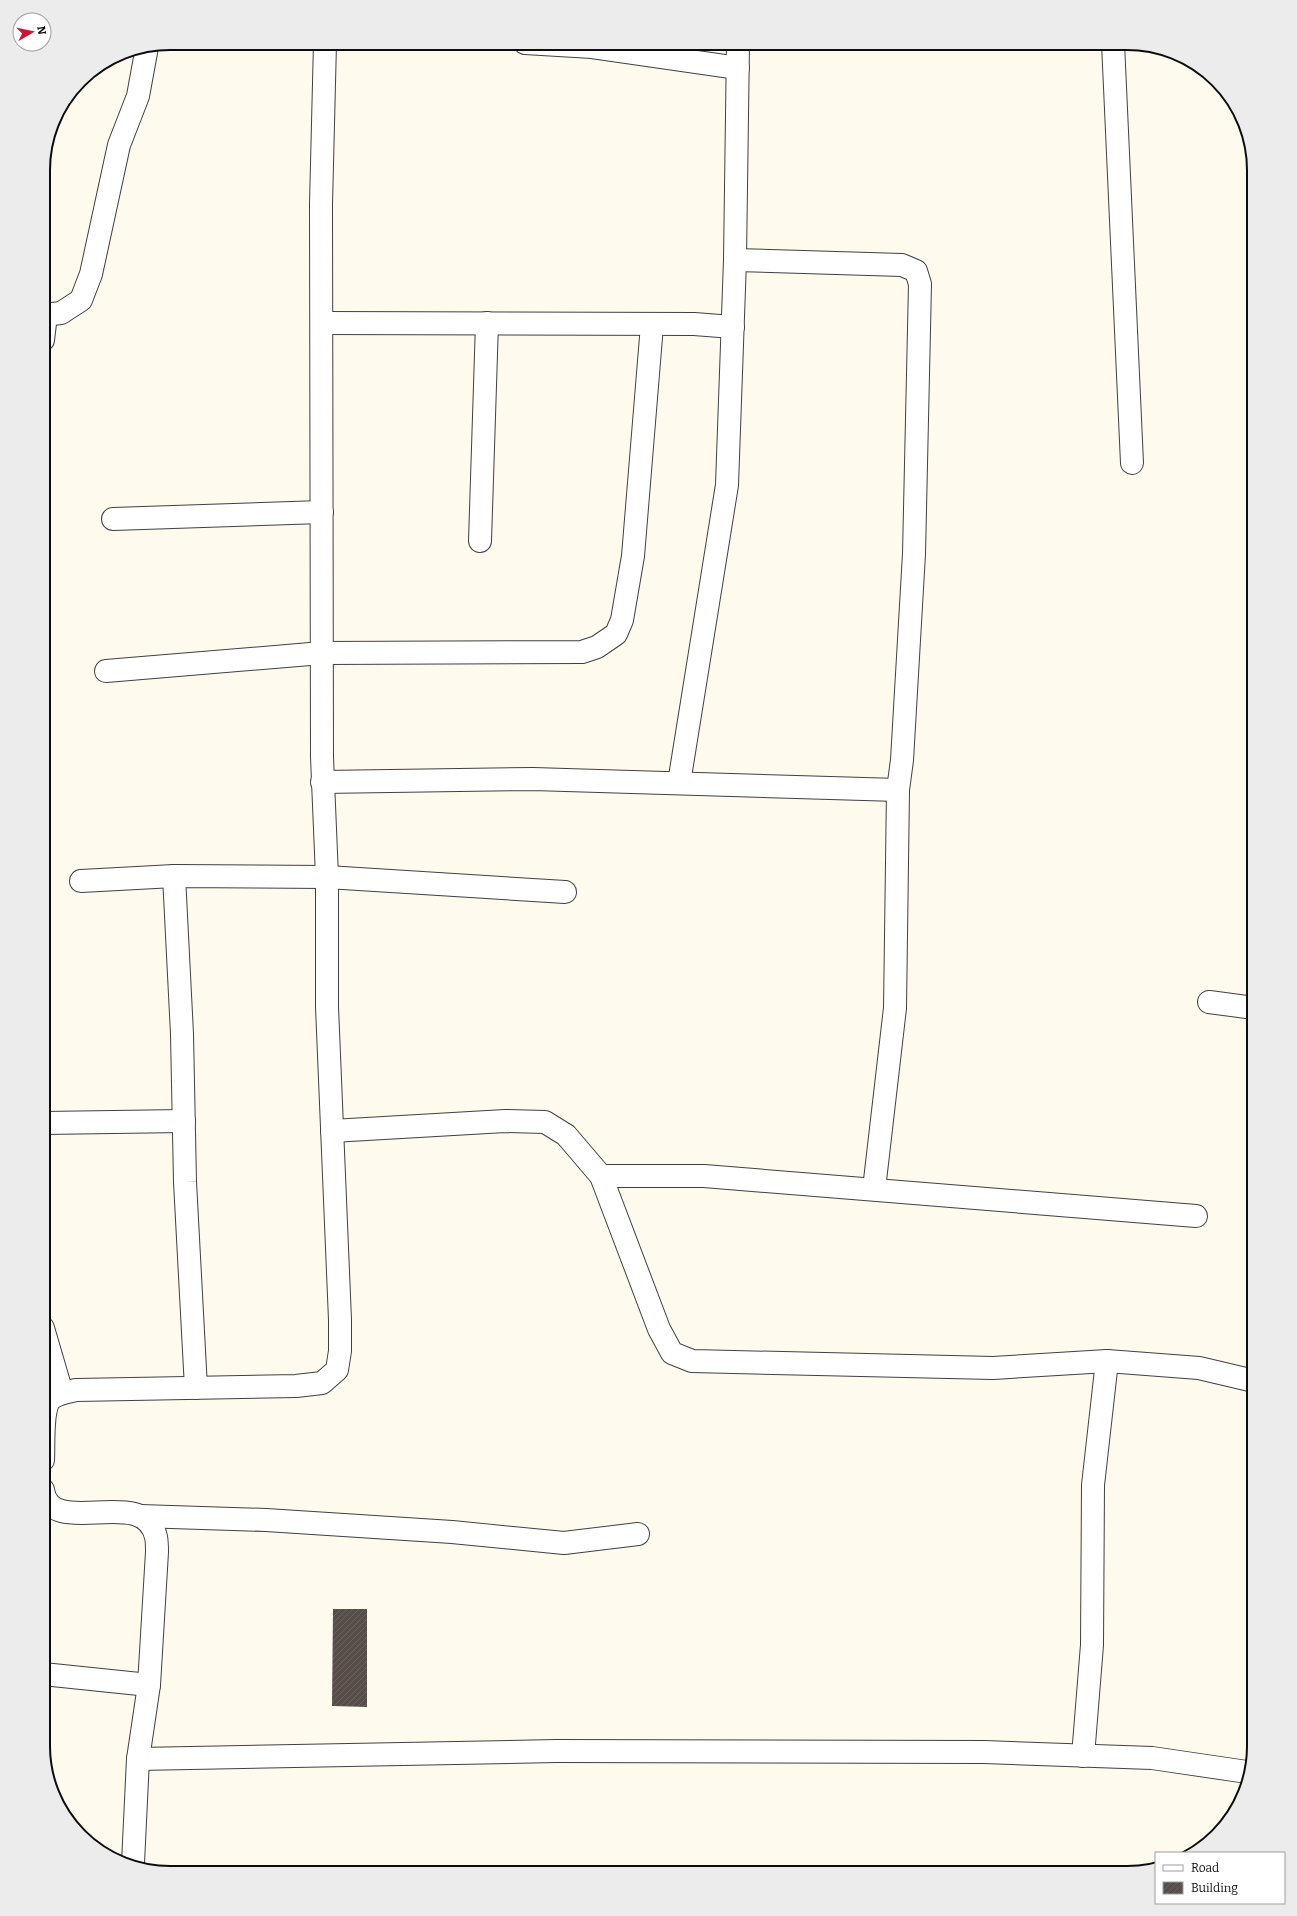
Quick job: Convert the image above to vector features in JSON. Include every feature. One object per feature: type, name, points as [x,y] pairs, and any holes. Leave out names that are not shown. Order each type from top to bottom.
[{"type":"street","points":[[50,1401],[62,1392],[76,1390],[296,1386],[322,1383],[337,1370],[340,1351],[340,1320],[327,1007],[327,877],[322,782],[321,204],[324,50]]},
{"type":"street","points":[[607,50],[738,68]]},
{"type":"street","points":[[679,783],[727,485],[735,260],[738,50]]},
{"type":"street","points":[[1113,50],[1132,463]]},
{"type":"street","points":[[50,314],[61,313],[82,300],[91,274],[119,145],[138,96],[146,53]]},
{"type":"street","points":[[735,260],[902,265],[916,271],[920,284],[914,554],[902,760],[898,790],[895,1008],[874,1189]]},
{"type":"street","points":[[322,322],[652,325],[694,324],[733,327]]},
{"type":"street","points":[[480,541],[487,323]]},
{"type":"street","points":[[106,671],[322,653],[582,652],[598,646],[616,634],[622,620],[633,556],[652,325]]},
{"type":"street","points":[[113,519],[322,512]]},
{"type":"street","points":[[322,782],[532,779],[898,790]]},
{"type":"street","points":[[174,876],[182,1034],[184,1121],[196,1388]]},
{"type":"street","points":[[81,881],[174,876],[327,877],[565,892]]},
{"type":"street","points":[[1209,1002],[1247,1007]]},
{"type":"street","points":[[332,1131],[505,1120],[545,1122],[566,1135],[601,1176],[659,1329],[672,1353],[692,1362],[993,1368],[1107,1361],[1199,1368],[1247,1379]]},
{"type":"street","points":[[50,1124],[184,1121]]},
{"type":"street","points":[[601,1176],[704,1176],[1196,1216]]},
{"type":"street","points":[[50,1352],[62,1392]]},
{"type":"street","points":[[1083,1756],[1092,1645],[1093,1485],[1107,1361]]},
{"type":"street","points":[[50,1505],[53,1508],[68,1513],[120,1512],[140,1516],[274,1520],[452,1532],[564,1543],[638,1534]]},
{"type":"street","points":[[133,1861],[138,1759],[149,1685],[157,1552],[156,1536],[151,1525],[140,1516]]},
{"type":"street","points":[[50,1675],[149,1685]]},
{"type":"street","points":[[138,1759],[556,1751],[984,1752],[1152,1758],[1244,1772]]},
{"type":"building","points":[[333,1609],[367,1609],[367,1707],[332,1706]]}]
